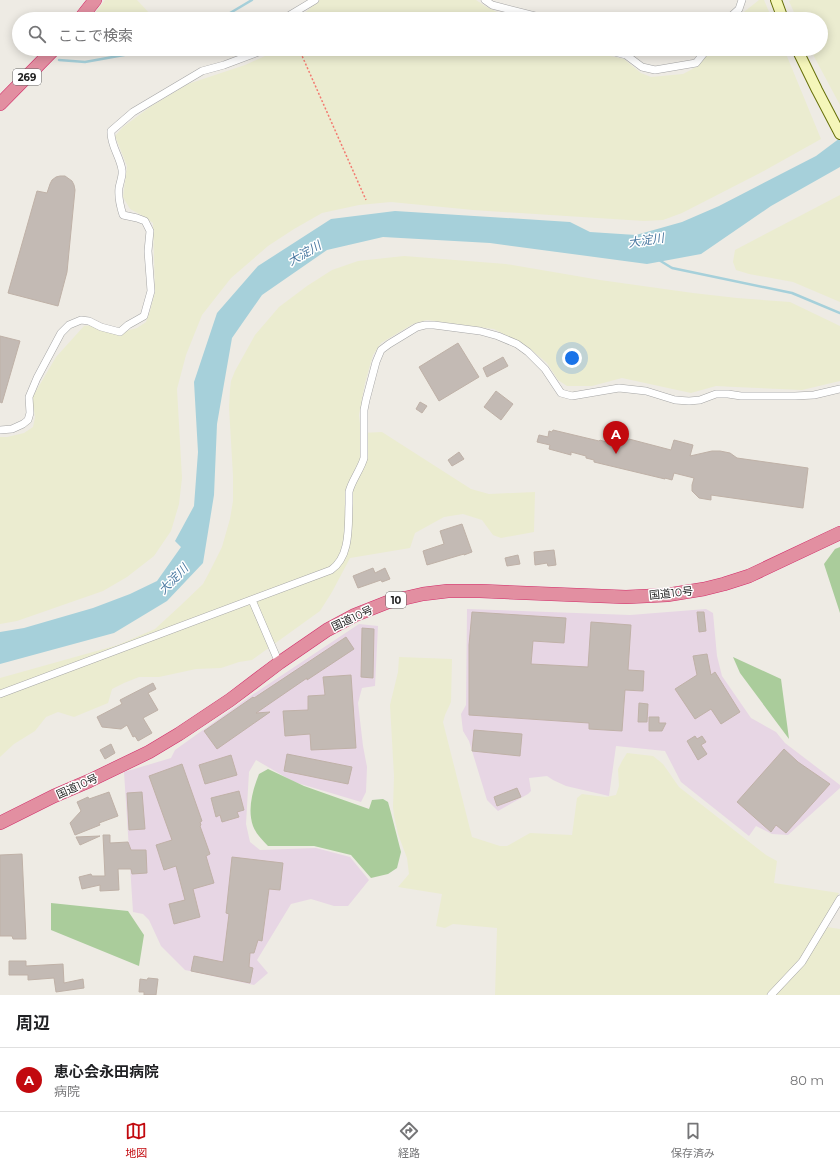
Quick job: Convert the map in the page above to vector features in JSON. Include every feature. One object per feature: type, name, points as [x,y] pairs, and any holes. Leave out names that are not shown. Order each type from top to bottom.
[{"type":"highway","points":[[86,12],[95,0]]},
{"type":"highway","name":"269","points":[[0,104],[47,56]]},
{"type":"highway","name":"国道10号","points":[[0,823],[149,752],[179,734],[328,630],[354,615],[388,602],[423,594],[448,591],[626,597],[667,596],[710,588],[749,576],[840,533]]},
{"type":"street","points":[[295,12],[315,0]]},
{"type":"street","points":[[485,0],[492,4],[521,12]]},
{"type":"street","points":[[736,12],[739,9],[742,0]]},
{"type":"street","points":[[776,0],[780,12]]},
{"type":"street","points":[[0,430],[12,429],[28,420],[30,413],[29,397],[37,378],[61,333],[69,325],[81,320],[89,321],[101,328],[120,332],[128,325],[144,316],[151,290],[148,251],[150,231],[145,221],[123,215],[118,198],[119,186],[123,172],[120,158],[111,138],[111,131],[133,112],[202,71],[248,56]]},
{"type":"street","points":[[627,56],[642,67],[655,70],[696,63],[702,56]]},
{"type":"street","points":[[800,56],[816,90],[838,131]]},
{"type":"street","points":[[0,694],[331,570],[337,566],[346,544],[348,533],[350,491],[364,458],[364,410],[376,362],[382,350],[389,344],[417,327],[434,324],[480,331],[517,344],[528,352],[545,369],[561,393],[572,396],[619,388],[646,391],[675,400],[689,401],[700,400],[716,394],[742,396],[795,396],[814,395],[840,389]]},
{"type":"street","points":[[252,600],[279,663]]},
{"type":"street","points":[[772,995],[802,962],[840,899]]},
{"type":"path","points":[[302,56],[366,200]]},
{"type":"shaded area","points":[[467,609],[630,615],[706,609],[713,613],[717,656],[722,676],[751,718],[776,732],[785,743],[840,785],[840,788],[788,835],[772,834],[756,826],[749,836],[681,782],[665,751],[616,746],[609,796],[566,786],[547,776],[529,778],[531,791],[498,811],[487,800],[469,741],[463,731],[461,714],[466,705]]},
{"type":"shaded area","points":[[359,624],[378,626],[375,686],[362,688],[358,703],[367,767],[366,792],[361,802],[294,782],[256,760],[249,772],[246,824],[250,842],[260,850],[316,848],[350,857],[369,880],[348,906],[334,906],[311,899],[291,904],[257,960],[268,973],[254,985],[185,970],[161,946],[149,920],[143,914],[133,912],[124,772],[171,758],[175,750],[252,695]]},
{"type":"green space","points":[[105,0],[137,0],[148,12],[96,12]]},
{"type":"green space","points":[[319,0],[476,0],[497,12],[306,12]]},
{"type":"green space","points":[[759,0],[764,0],[769,12],[744,12]]},
{"type":"green space","points":[[840,0],[840,105],[814,56],[828,56],[828,12],[794,12],[789,1]]},
{"type":"green space","points":[[265,56],[610,56],[624,59],[641,73],[651,77],[683,74],[698,66],[706,56],[787,56],[821,139],[760,173],[682,213],[663,220],[644,221],[473,210],[391,202],[359,205],[322,213],[294,229],[268,246],[231,278],[202,315],[186,355],[177,389],[182,478],[179,504],[171,531],[154,556],[127,577],[103,591],[17,621],[0,624],[0,437],[24,433],[33,427],[35,417],[33,396],[56,357],[84,326],[98,324],[126,331],[137,328],[146,322],[155,292],[153,223],[130,209],[123,197],[127,166],[115,136],[123,127],[150,107],[188,84],[245,65]]},
{"type":"green space","points":[[840,195],[840,302],[793,282],[749,274],[736,270],[733,262],[735,250]]},
{"type":"green space","points":[[404,256],[506,264],[600,280],[693,293],[790,302],[840,326],[840,381],[802,390],[716,386],[691,393],[622,378],[592,386],[567,386],[558,380],[547,363],[528,347],[494,329],[427,320],[413,324],[381,343],[373,355],[365,383],[359,415],[361,433],[382,432],[471,489],[489,494],[535,492],[534,532],[501,538],[493,535],[482,520],[463,514],[444,517],[415,533],[410,548],[350,558],[320,611],[252,660],[239,662],[221,668],[196,669],[159,677],[139,677],[112,689],[108,703],[74,717],[58,712],[46,717],[35,731],[14,744],[0,757],[0,678],[118,645],[155,629],[203,584],[222,547],[230,519],[233,501],[229,407],[231,381],[255,335],[279,307],[332,270],[358,261]]},
{"type":"green space","points":[[840,547],[840,613],[824,564],[835,549]]},
{"type":"green space","points":[[399,657],[452,659],[451,702],[443,722],[472,837],[500,846],[507,846],[530,833],[572,835],[577,798],[582,794],[606,797],[616,795],[619,786],[618,769],[627,753],[653,756],[663,764],[679,787],[766,855],[777,861],[774,883],[839,893],[820,926],[840,929],[840,995],[495,995],[497,928],[453,924],[445,928],[436,926],[442,894],[398,887],[409,874],[407,858],[398,834],[393,807],[394,776],[390,705],[398,672]]},
{"type":"green space","points":[[733,657],[781,679],[789,739],[740,673]]},
{"type":"green space","points":[[268,769],[304,786],[369,809],[372,800],[383,799],[388,802],[401,852],[397,868],[388,874],[371,878],[351,855],[314,846],[268,846],[259,837],[254,829],[251,820],[251,806],[253,793],[259,774]]},
{"type":"green space","points":[[51,903],[128,911],[144,935],[139,966],[51,930]]},
{"type":"water","name":"大淀川","points":[[840,138],[840,167],[771,206],[701,254],[647,264],[490,243],[383,237],[327,250],[262,295],[232,338],[217,424],[214,495],[203,563],[167,601],[114,633],[0,664],[0,632],[24,628],[93,608],[130,594],[157,581],[181,547],[175,541],[194,506],[198,452],[194,382],[217,313],[258,266],[331,219],[395,211],[570,222],[590,232],[636,235],[682,222],[719,206],[816,156]]},
{"type":"building","points":[[60,176],[65,176],[72,181],[75,190],[67,272],[58,306],[8,293],[37,191],[47,193],[52,180]]},
{"type":"building","points":[[0,336],[20,341],[2,403],[0,402]]},
{"type":"building","points":[[458,343],[479,377],[439,401],[419,367]]},
{"type":"building","points":[[503,357],[508,366],[487,377],[483,368]]},
{"type":"building","points":[[496,391],[513,404],[501,420],[484,407]]},
{"type":"building","points":[[420,402],[427,406],[422,413],[416,409]]},
{"type":"building","points":[[553,430],[606,442],[608,435],[671,450],[674,440],[693,445],[690,456],[712,451],[720,451],[730,453],[737,458],[808,468],[803,508],[711,495],[711,500],[699,498],[692,491],[694,478],[674,473],[672,480],[665,479],[594,462],[594,460],[586,458],[586,456],[571,452],[571,455],[549,449],[550,445],[537,442],[539,435],[548,437],[549,431],[552,432]]},
{"type":"building","points":[[459,452],[464,459],[452,466],[448,460]]},
{"type":"building","points":[[462,524],[472,552],[427,565],[423,551],[444,544],[440,531]]},
{"type":"building","points":[[554,550],[556,565],[548,566],[547,563],[535,565],[534,552]]},
{"type":"building","points":[[518,555],[520,564],[507,566],[505,558]]},
{"type":"building","points":[[373,568],[375,573],[385,568],[390,579],[382,582],[381,580],[358,588],[353,576]]},
{"type":"building","points":[[472,612],[566,618],[564,643],[533,641],[531,664],[588,667],[591,622],[631,625],[628,670],[644,671],[643,691],[625,690],[622,731],[589,729],[589,723],[469,715],[469,645]]},
{"type":"building","points":[[697,612],[704,612],[706,631],[699,632]]},
{"type":"building","points":[[362,628],[374,629],[373,678],[361,677]]},
{"type":"building","points":[[346,637],[354,649],[307,680],[307,678],[256,713],[270,712],[217,749],[204,731],[253,697],[254,698]]},
{"type":"building","points":[[707,654],[711,675],[715,672],[740,712],[721,724],[711,709],[695,719],[675,689],[697,675],[693,656]]},
{"type":"building","points":[[351,675],[356,748],[311,750],[310,734],[285,736],[283,711],[308,710],[308,696],[325,695],[323,677]]},
{"type":"building","points":[[153,683],[156,689],[148,693],[158,710],[143,718],[152,733],[138,741],[135,736],[133,737],[127,725],[121,729],[102,727],[97,717],[122,704],[120,700]]},
{"type":"building","points":[[639,703],[648,704],[647,722],[638,722]]},
{"type":"building","points":[[649,717],[659,717],[659,723],[666,723],[662,731],[649,731]]},
{"type":"building","points":[[474,730],[522,734],[520,756],[472,751]]},
{"type":"building","points":[[695,736],[697,739],[702,736],[706,742],[701,745],[707,754],[698,760],[687,741]]},
{"type":"building","points":[[111,744],[115,753],[105,759],[100,750]]},
{"type":"building","points":[[784,749],[798,762],[830,784],[786,833],[776,825],[771,832],[737,802]]},
{"type":"building","points":[[287,754],[352,767],[348,784],[284,771]]},
{"type":"building","points":[[231,755],[237,775],[205,784],[199,765]]},
{"type":"building","points":[[182,764],[202,821],[200,822],[200,826],[210,854],[206,856],[214,883],[193,889],[200,917],[174,924],[169,904],[185,900],[176,866],[164,870],[156,845],[172,840],[149,776]]},
{"type":"building","points":[[517,788],[521,797],[497,806],[494,797]]},
{"type":"building","points":[[239,791],[244,810],[237,812],[239,817],[222,822],[220,815],[216,817],[211,798]]},
{"type":"building","points":[[109,792],[118,816],[99,823],[100,825],[75,835],[70,823],[81,811],[77,802],[88,797],[89,799]]},
{"type":"building","points":[[142,792],[145,829],[129,830],[127,793]]},
{"type":"building","points":[[103,835],[110,835],[110,843],[128,842],[131,850],[146,850],[147,873],[132,874],[131,869],[118,869],[119,890],[100,891],[100,885],[82,889],[79,877],[91,874],[92,876],[105,876]]},
{"type":"building","points":[[100,836],[80,845],[76,837]]},
{"type":"building","points":[[22,854],[26,939],[13,939],[12,936],[0,936],[0,855]]},
{"type":"building","points":[[232,857],[283,863],[280,890],[269,889],[262,941],[258,940],[254,953],[250,953],[249,967],[253,968],[250,983],[191,971],[194,956],[223,962],[229,914],[226,913]]},
{"type":"building","points":[[9,961],[26,961],[26,966],[63,964],[64,983],[83,979],[84,988],[56,992],[54,978],[28,980],[28,975],[9,975]]},
{"type":"building","points":[[148,978],[158,979],[156,995],[144,995],[144,992],[139,992],[140,979],[147,980]]},
{"type":"waterway","points":[[232,12],[252,0]]},
{"type":"waterway","points":[[59,60],[85,62],[118,56]]},
{"type":"waterway","points":[[659,260],[672,268],[792,293],[840,313]]},
{"type":"place","name":"恵心会永田病院","points":[[616,454]]}]
